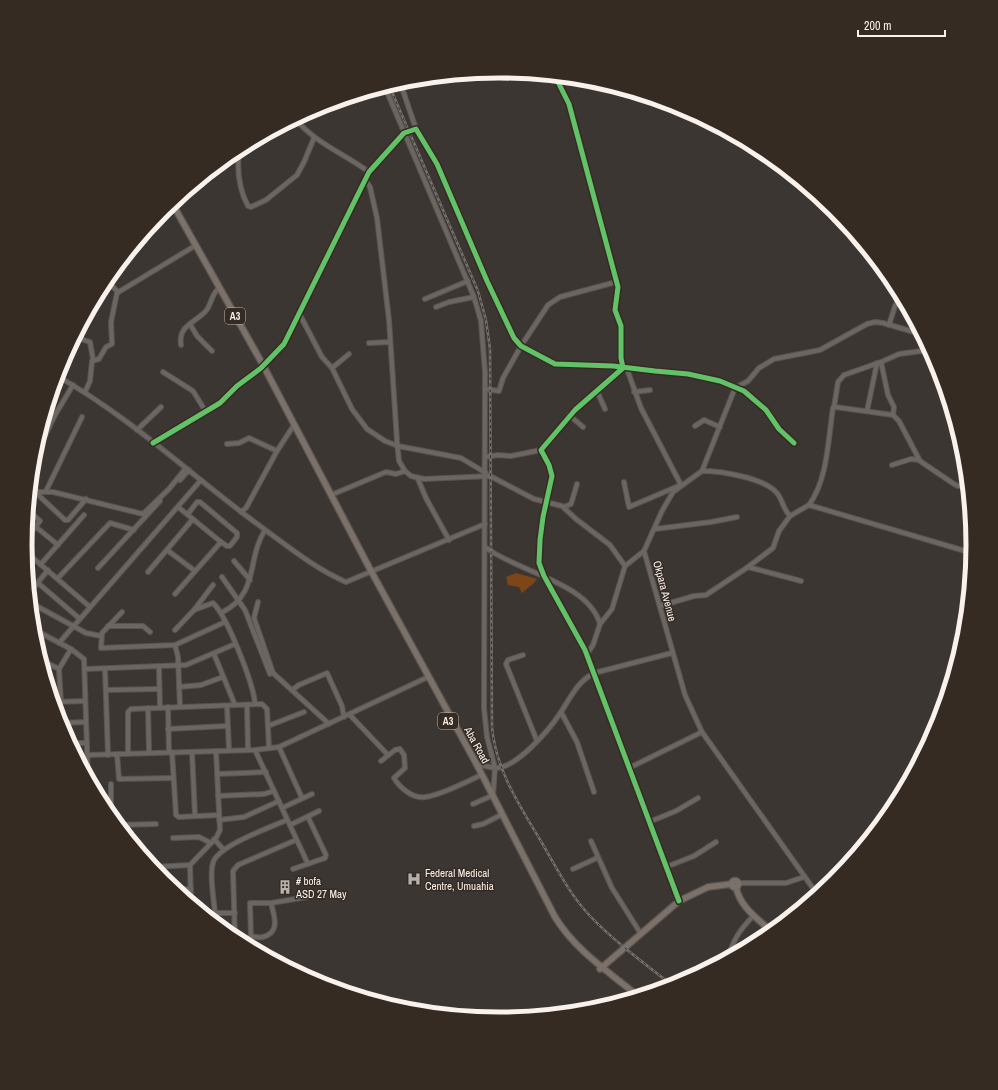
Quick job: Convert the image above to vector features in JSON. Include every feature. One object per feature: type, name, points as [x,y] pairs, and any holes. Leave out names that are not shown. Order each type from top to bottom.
[{"type":"main road","name":"A3","points":[[175,209],[262,366],[312,462]]},
{"type":"main road","name":"A3","points":[[173,211],[262,366]]},
{"type":"main road","name":"Aba Road","points":[[312,462],[331,495],[369,572]]},
{"type":"main road","name":"Aba Road","points":[[312,462],[369,572],[491,797],[537,887],[565,932],[601,968],[630,993]]},
{"type":"main road","name":"Aba Road","points":[[426,678],[477,765],[499,816],[562,934],[577,950],[633,992]]},
{"type":"main road","points":[[601,968],[679,901],[698,890],[718,885],[736,885],[741,902],[767,927]]},
{"type":"main road","points":[[592,958],[602,961],[613,957]]},
{"type":"main road","points":[[613,957],[610,968],[616,978]]},
{"type":"street","points":[[558,82],[569,104],[618,287],[615,310],[621,326],[621,358],[641,408],[681,485],[629,507],[624,482]]},
{"type":"street","points":[[402,88],[416,129],[437,164],[487,281],[514,338],[521,346],[555,364],[625,368],[708,378],[744,391],[762,407],[779,430],[794,444]]},
{"type":"street","points":[[386,92],[468,281],[481,321],[486,474],[484,708],[487,738],[495,768],[495,784],[491,797],[473,804]]},
{"type":"street","points":[[299,123],[314,138],[339,154],[352,160],[369,172]]},
{"type":"street","points":[[154,443],[220,403],[237,386],[262,366],[284,344],[369,172],[404,133],[416,129]]},
{"type":"street","points":[[239,158],[240,184],[244,199],[248,206],[251,207],[266,200],[296,175],[304,162],[314,138]]},
{"type":"street","points":[[365,179],[370,186],[377,218],[390,342],[399,461],[405,471],[418,478],[486,474]]},
{"type":"street","points":[[93,360],[100,359],[106,347],[112,344],[111,322],[118,292],[193,247]]},
{"type":"street","points":[[425,299],[468,281]]},
{"type":"street","points":[[484,389],[499,390],[503,378],[521,346],[552,301],[560,297],[616,282]]},
{"type":"street","points":[[111,285],[118,292]]},
{"type":"street","points":[[181,345],[181,333],[206,311],[212,296],[217,290]]},
{"type":"street","points":[[436,307],[449,302],[474,297]]},
{"type":"street","points":[[889,325],[897,303]]},
{"type":"street","points":[[299,313],[322,357],[332,368],[359,420],[367,429],[385,441],[398,446],[461,458],[519,493],[546,503],[564,507],[576,520],[610,545],[626,566]]},
{"type":"street","points":[[735,388],[748,381],[759,368],[774,359],[820,350],[867,324],[875,322],[915,332]]},
{"type":"street","points":[[190,324],[197,336],[212,351]]},
{"type":"street","points":[[80,339],[90,342],[93,360],[90,382],[86,392]]},
{"type":"street","points":[[369,343],[390,342]]},
{"type":"street","points":[[660,606],[694,596],[706,595],[748,567],[773,548],[779,532],[790,516],[809,505],[817,492],[826,458],[838,382],[844,375],[899,354],[924,351]]},
{"type":"street","points":[[332,368],[349,354]]},
{"type":"street","points":[[866,411],[879,362]]},
{"type":"street","points":[[879,362],[888,395],[894,407],[893,415]]},
{"type":"street","points":[[485,457],[498,455],[511,456],[541,450],[556,434],[569,416],[625,368]]},
{"type":"street","points":[[163,372],[193,391],[206,412]]},
{"type":"street","points":[[63,379],[86,392],[137,430],[265,530],[311,562],[346,582],[485,524]]},
{"type":"street","points":[[45,435],[55,415],[73,385]]},
{"type":"street","points":[[735,388],[734,396],[702,471],[711,471],[738,476],[770,487],[779,496],[785,511],[790,516]]},
{"type":"street","points":[[634,392],[650,390]]},
{"type":"street","points":[[598,391],[605,409]]},
{"type":"street","points":[[137,430],[161,407]]},
{"type":"street","points":[[834,407],[893,415],[899,421],[919,460],[927,467],[954,484],[958,486],[962,486]]},
{"type":"street","points":[[569,416],[584,427]]},
{"type":"street","points":[[46,491],[82,417]]},
{"type":"street","points":[[695,426],[701,421],[707,421],[720,427]]},
{"type":"street","points":[[241,512],[246,508],[277,451],[295,428]]},
{"type":"street","points":[[227,444],[239,443],[249,438],[277,451]]},
{"type":"street","points":[[541,450],[550,465],[552,476],[546,503],[539,563],[544,576],[587,654],[679,901]]},
{"type":"street","points":[[892,465],[911,459],[919,460]]},
{"type":"street","points":[[35,491],[46,491],[86,499],[143,514],[188,469]]},
{"type":"street","points":[[98,568],[188,469]]},
{"type":"street","points":[[331,495],[384,472],[396,474],[405,471]]},
{"type":"street","name":"Okpara Avenue","points":[[702,471],[673,492],[662,511],[644,551],[684,695],[702,732],[814,889]]},
{"type":"street","points":[[418,478],[426,498],[449,540]]},
{"type":"street","points":[[59,643],[201,480]]},
{"type":"street","points":[[564,507],[571,504],[577,484]]},
{"type":"street","points":[[35,494],[63,520],[68,520],[75,526]]},
{"type":"street","points":[[68,520],[86,499]]},
{"type":"street","points":[[178,507],[227,546],[230,546],[238,537],[238,534],[200,502],[197,502],[188,514]]},
{"type":"street","points":[[809,505],[966,551]]},
{"type":"street","points":[[32,531],[40,520],[33,514]]},
{"type":"street","points":[[41,564],[84,515]]},
{"type":"street","points":[[655,529],[711,522],[737,516]]},
{"type":"street","points":[[148,572],[193,519]]},
{"type":"street","points":[[58,578],[110,523],[134,530]]},
{"type":"street","points":[[36,527],[58,545]]},
{"type":"street","points":[[221,613],[238,602],[250,580],[259,541],[265,530]]},
{"type":"street","points":[[175,594],[222,542]]},
{"type":"street","points":[[485,547],[501,558],[544,576],[585,602],[595,612],[600,624]]},
{"type":"street","points":[[167,550],[195,571]]},
{"type":"street","points":[[587,654],[593,645],[600,624],[612,609],[626,566],[644,551]]},
{"type":"street","points":[[32,558],[58,578],[90,607]]},
{"type":"street","points":[[234,561],[250,580]]},
{"type":"street","points":[[748,567],[801,581]]},
{"type":"street","points":[[48,570],[37,584],[80,619]]},
{"type":"street","points":[[222,577],[248,619],[270,674]]},
{"type":"street","points":[[175,630],[194,610],[213,585]]},
{"type":"street","points":[[258,602],[254,618],[273,673],[327,725]]},
{"type":"street","points":[[194,610],[211,603],[221,613],[252,688],[255,704]]},
{"type":"street","points":[[36,606],[91,635],[101,636]]},
{"type":"street","points":[[122,612],[108,626],[101,636],[102,648],[175,645],[225,622]]},
{"type":"street","points":[[108,626],[143,626],[150,632]]},
{"type":"street","points":[[41,633],[70,648],[82,657],[85,669],[88,755],[87,764]]},
{"type":"street","points":[[85,669],[186,665],[235,644]]},
{"type":"street","points":[[175,645],[178,666],[180,707]]},
{"type":"street","points":[[70,648],[59,669],[61,702],[85,701]]},
{"type":"street","points":[[477,765],[495,768],[512,762],[537,741],[561,712],[577,686],[594,673],[672,653]]},
{"type":"street","points":[[214,654],[235,705]]},
{"type":"street","points":[[523,655],[508,660],[506,666],[537,741]]},
{"type":"street","points":[[47,663],[59,669]]},
{"type":"street","points":[[159,667],[160,708]]},
{"type":"street","points":[[105,669],[108,755]]},
{"type":"street","points":[[292,690],[299,685],[327,673],[342,706],[344,717]]},
{"type":"street","points":[[179,687],[201,686],[223,677]]},
{"type":"street","points":[[88,755],[255,750],[279,747],[426,678]]},
{"type":"street","points":[[106,690],[159,689]]},
{"type":"street","points":[[128,754],[128,710],[148,708],[262,704],[266,707],[270,748]]},
{"type":"street","points":[[246,705],[248,750]]},
{"type":"street","points":[[227,706],[226,726],[229,750]]},
{"type":"street","points":[[148,708],[149,753]]},
{"type":"street","points":[[168,708],[168,729],[176,815],[179,817],[219,815]]},
{"type":"street","points":[[268,726],[304,712]]},
{"type":"street","points":[[561,712],[577,742],[594,792]]},
{"type":"street","points":[[350,714],[388,755]]},
{"type":"street","points":[[68,723],[86,722]]},
{"type":"street","points":[[168,729],[226,726]]},
{"type":"street","points":[[629,768],[702,732]]},
{"type":"street","points":[[76,743],[87,743]]},
{"type":"street","points":[[279,747],[302,798]]},
{"type":"street","points":[[381,761],[398,749],[402,751],[405,768],[394,778],[403,790],[426,798],[451,789],[479,776]]},
{"type":"street","points":[[255,750],[308,864]]},
{"type":"street","points":[[161,867],[190,865],[220,830],[216,751]]},
{"type":"street","points":[[192,752],[195,816]]},
{"type":"street","points":[[117,754],[119,779],[173,778]]},
{"type":"street","points":[[217,774],[266,772]]},
{"type":"street","points":[[111,784],[111,804]]},
{"type":"street","points":[[218,796],[264,794],[274,791]]},
{"type":"street","points":[[282,808],[312,794]]},
{"type":"street","points":[[649,822],[676,811],[698,798]]},
{"type":"street","points":[[219,820],[244,817],[279,801]]},
{"type":"street","points":[[290,826],[319,811]]},
{"type":"street","points":[[474,826],[483,824],[499,816]]},
{"type":"street","points":[[293,869],[325,858],[326,855],[308,817]]},
{"type":"street","points":[[234,913],[215,913],[212,863],[224,850],[287,820]]},
{"type":"street","points":[[126,825],[156,824]]},
{"type":"street","points":[[173,838],[200,836],[212,841],[224,850]]},
{"type":"street","points":[[235,929],[232,873],[235,868],[296,840]]},
{"type":"street","points":[[590,841],[612,888],[641,934]]},
{"type":"street","points":[[666,867],[694,856],[716,842]]},
{"type":"street","points":[[573,869],[597,858]]},
{"type":"street","points":[[190,865],[191,896]]},
{"type":"street","points":[[736,885],[786,883],[804,877]]},
{"type":"street","points":[[184,889],[191,889]]},
{"type":"street","points":[[271,903],[276,925],[273,931],[267,936],[251,937],[250,903],[271,903],[307,897]]},
{"type":"street","points":[[731,950],[736,936],[754,915]]},
{"type":"shaded area","points":[[516,573],[537,579],[522,593],[519,587],[508,585],[506,577]]},
{"type":"railway","points":[[392,91],[478,291],[486,320],[490,349],[492,727],[498,758],[510,788],[570,891],[583,909],[610,935],[666,980]]},
{"type":"cycle path","points":[[558,82],[569,104],[618,287],[615,310],[621,326],[621,358],[623,368],[575,410],[541,450],[549,465],[552,476],[543,517],[539,563],[544,576],[585,650],[679,901]]},
{"type":"cycle path","points":[[153,443],[220,403],[237,386],[261,368],[284,344],[369,172],[404,133],[416,129],[437,164],[487,281],[514,338],[521,346],[555,364],[613,366],[688,374],[720,381],[744,391],[766,410],[779,429],[794,443]]},
{"type":"place","name":"Federal Medical Centre, Umuahia","points":[[414,879]]},
{"type":"place","name":"# bofa ASD 27 May","points":[[285,887]]}]
